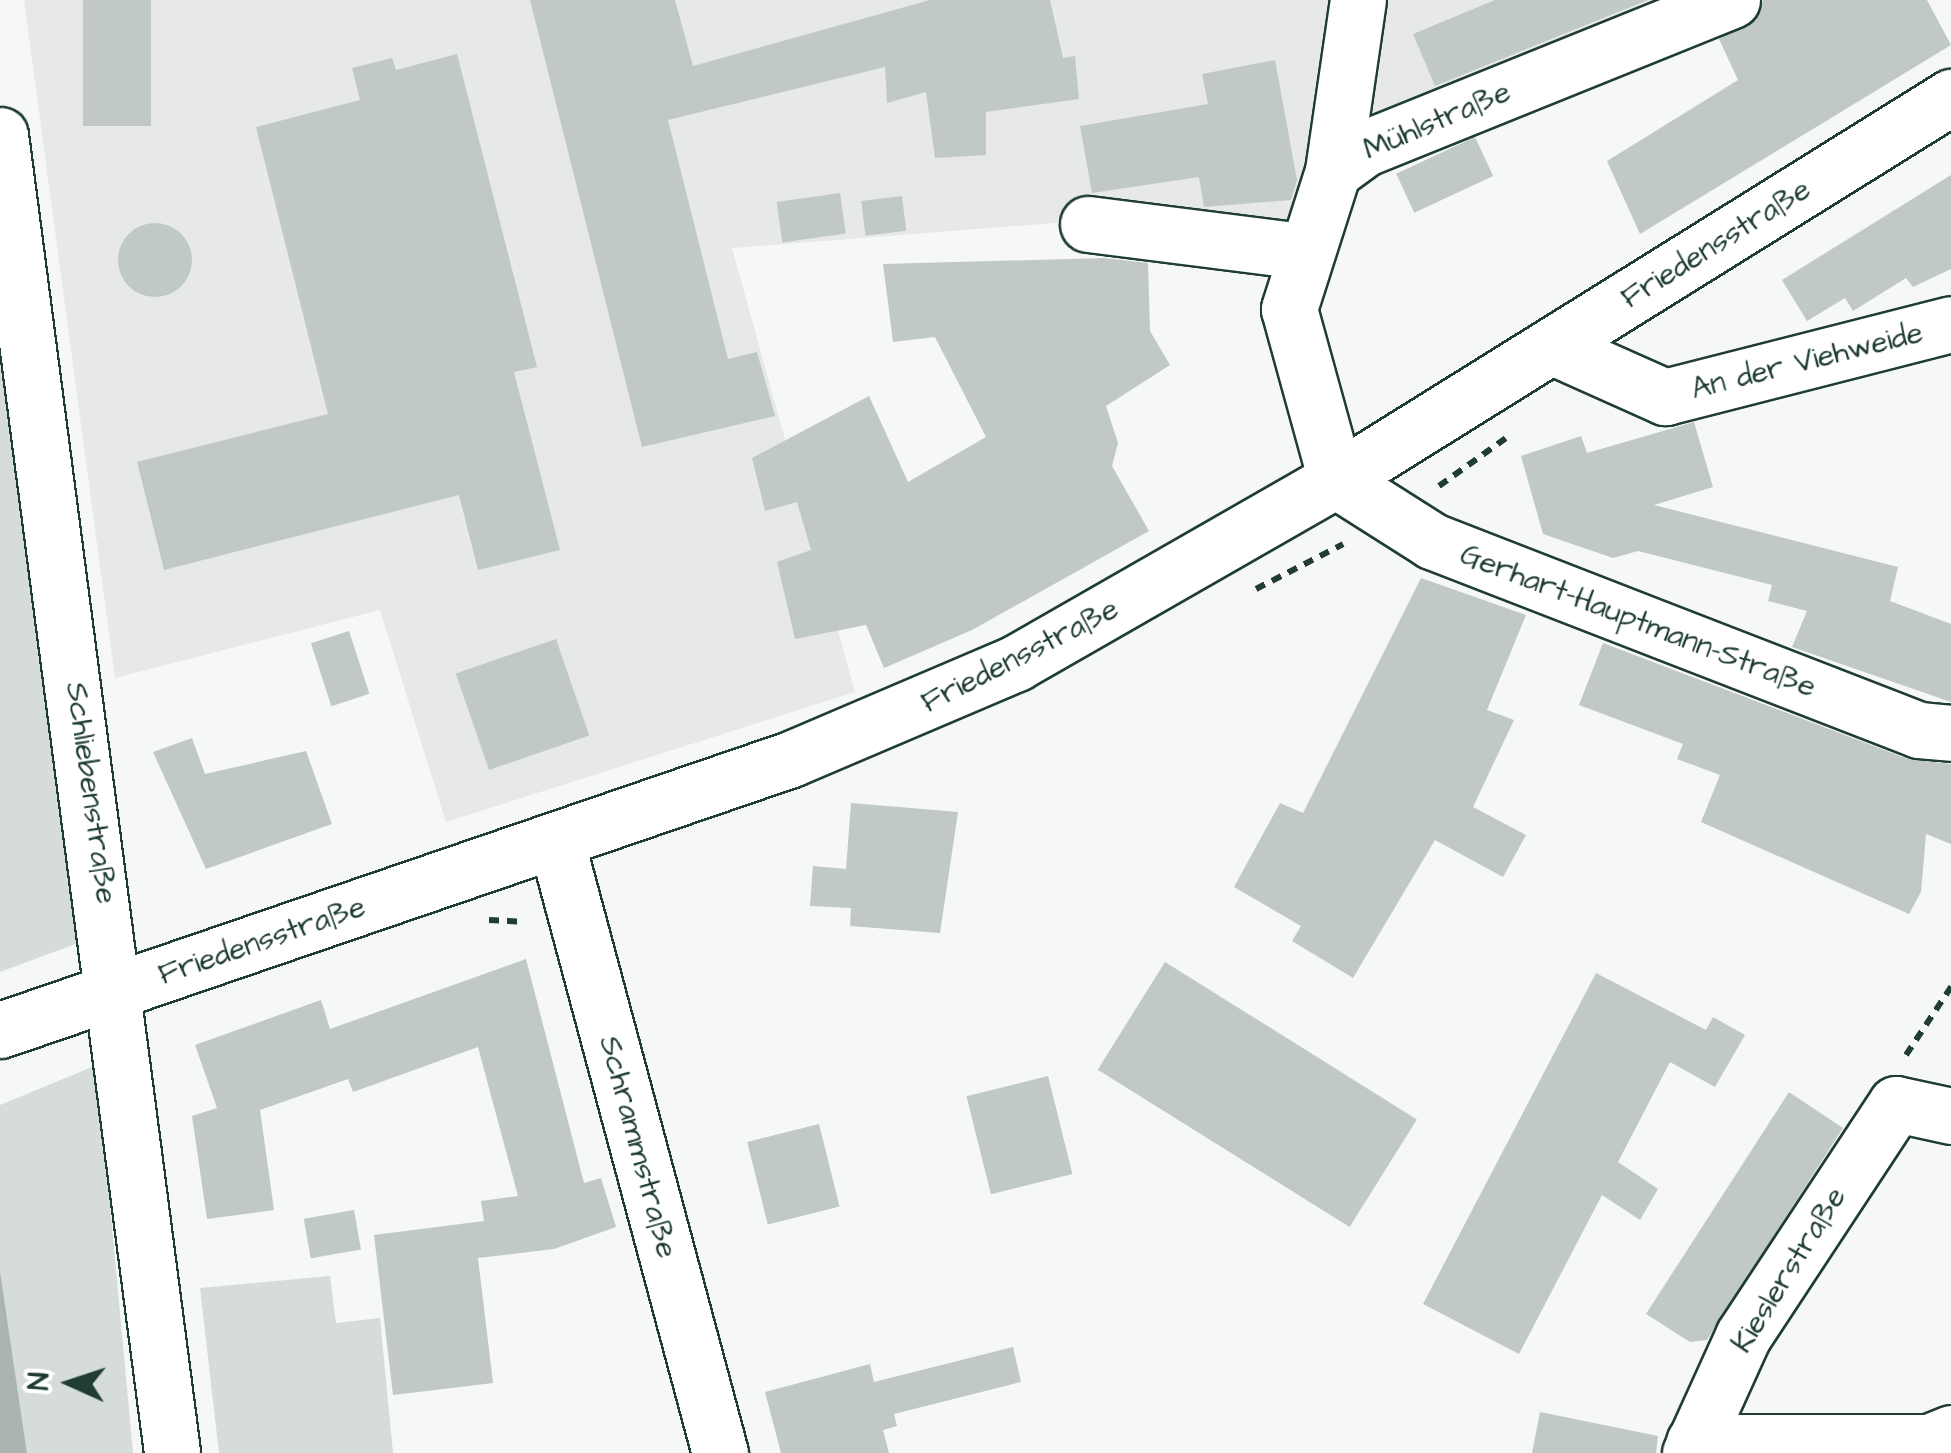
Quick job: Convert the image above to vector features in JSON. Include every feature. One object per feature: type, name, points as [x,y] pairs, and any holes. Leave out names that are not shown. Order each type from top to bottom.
[{"type":"street","points":[[1333,172],[1358,0]]},
{"type":"street","name":"Mühlstraße","points":[[1336,480],[1289,308],[1302,251],[1333,172],[1365,148],[1732,0]]},
{"type":"street","name":"Friedensstraße","points":[[0,1030],[807,752],[1016,664],[1336,480],[1951,97]]},
{"type":"street","name":"Schliebenstraße","points":[[0,135],[95,997],[172,1453]]},
{"type":"street","points":[[1088,224],[1302,251]]},
{"type":"street","name":"An der Viehweide","points":[[1553,347],[1665,397],[1951,324]]},
{"type":"street","name":"Gerhart-Hauptmann-Straße","points":[[1336,480],[1432,541],[1919,730],[1951,734]]},
{"type":"street","name":"Schrammstraße","points":[[556,841],[720,1453]]},
{"type":"street","points":[[1896,1104],[1951,1116]]},
{"type":"street","name":"Kieslerstraße","points":[[1896,1104],[1743,1336],[1692,1448],[1930,1442],[1951,1433]]},
{"type":"path","points":[[1896,1104],[1898,1066],[1951,986]]},
{"type":"shaded area","points":[[24,0],[1715,0],[1333,154],[1294,244],[1081,221],[732,248],[855,692],[446,822],[380,610],[115,678]]},
{"type":"shaded area","points":[[0,357],[78,943],[0,972]]},
{"type":"shaded area","points":[[97,1065],[133,1453],[27,1453],[0,1271],[0,1105]]},
{"type":"shaded area","points":[[0,1271],[27,1453],[0,1453]]},
{"type":"shaded area","points":[[330,1276],[336,1323],[380,1318],[393,1453],[219,1453],[200,1288]]},
{"type":"building","points":[[83,0],[151,0],[151,126],[83,126]]},
{"type":"building","points":[[530,0],[675,0],[693,66],[930,0],[1050,0],[1063,58],[1075,56],[1079,99],[986,112],[986,155],[935,158],[926,92],[887,103],[885,67],[668,120],[728,359],[757,352],[775,416],[642,447]]},
{"type":"building","points":[[1495,0],[1648,0],[1435,86],[1413,34]]},
{"type":"building","points":[[1763,0],[1927,0],[1951,45],[1640,234],[1607,161],[1738,80],[1719,39],[1756,20]]},
{"type":"building","points":[[457,54],[537,367],[514,372],[560,550],[478,570],[459,495],[164,570],[137,462],[328,414],[256,127],[360,100],[352,68],[392,58],[396,70]]},
{"type":"building","points":[[1275,60],[1297,180],[1291,200],[1204,207],[1199,177],[1092,193],[1080,126],[1208,104],[1202,74]]},
{"type":"building","points":[[1475,137],[1493,176],[1414,213],[1396,174]]},
{"type":"building","points":[[1951,175],[1951,269],[1913,287],[1906,278],[1853,311],[1845,298],[1807,321],[1782,280]]},
{"type":"building","points":[[840,193],[846,234],[782,243],[777,202]]},
{"type":"building","points":[[902,196],[906,231],[866,236],[861,201]]},
{"type":"building","points":[[155,223],[181,234],[192,260],[181,286],[155,297],[129,286],[118,260],[129,234]]},
{"type":"building","points":[[1104,258],[1148,263],[1150,331],[1170,365],[1106,406],[1118,443],[1112,466],[1149,531],[972,630],[884,668],[866,625],[795,639],[777,562],[811,550],[797,502],[765,511],[752,458],[869,396],[908,482],[986,437],[935,337],[893,342],[883,264]]},
{"type":"building","points":[[1694,422],[1713,487],[1654,505],[1898,567],[1890,601],[1951,624],[1951,702],[1792,647],[1807,611],[1768,601],[1772,585],[1638,551],[1613,558],[1543,534],[1521,456],[1581,436],[1587,453]]},
{"type":"building","points":[[1421,578],[1526,615],[1487,710],[1514,720],[1473,807],[1526,835],[1503,877],[1435,840],[1353,978],[1292,941],[1301,926],[1234,887],[1280,803],[1303,813]]},
{"type":"building","points":[[349,631],[369,694],[331,706],[311,643]]},
{"type":"building","points":[[556,639],[589,735],[489,770],[456,674]]},
{"type":"building","points":[[1603,643],[1908,759],[1951,764],[1951,844],[1926,834],[1921,892],[1909,914],[1701,822],[1720,775],[1677,759],[1683,744],[1579,705]]},
{"type":"building","points":[[192,738],[205,774],[306,751],[332,824],[206,869],[153,752]]},
{"type":"building","points":[[851,803],[958,812],[940,933],[850,926],[851,908],[810,906],[813,866],[846,869]]},
{"type":"building","points":[[526,959],[584,1183],[601,1178],[616,1227],[554,1249],[478,1258],[493,1383],[393,1395],[374,1235],[484,1221],[481,1201],[518,1196],[478,1047],[353,1092],[348,1079],[260,1110],[274,1210],[207,1219],[192,1116],[217,1108],[195,1045],[321,1000],[330,1029]]},
{"type":"building","points":[[1165,962],[1417,1119],[1350,1227],[1098,1070]]},
{"type":"building","points":[[1596,973],[1706,1030],[1713,1017],[1745,1035],[1715,1087],[1670,1062],[1618,1162],[1658,1189],[1640,1220],[1602,1195],[1519,1354],[1423,1304]]},
{"type":"building","points":[[1048,1076],[1072,1174],[991,1194],[966,1096]]},
{"type":"building","points":[[1789,1092],[1843,1128],[1707,1340],[1690,1342],[1646,1314]]},
{"type":"building","points":[[819,1124],[840,1206],[768,1224],[747,1142]]},
{"type":"building","points":[[354,1210],[361,1249],[311,1258],[304,1219]]},
{"type":"building","points":[[1013,1347],[1021,1382],[894,1414],[897,1426],[883,1430],[889,1453],[781,1453],[765,1392],[870,1364],[874,1382]]},
{"type":"building","points":[[1540,1412],[1658,1436],[1656,1453],[1532,1453]]}]
